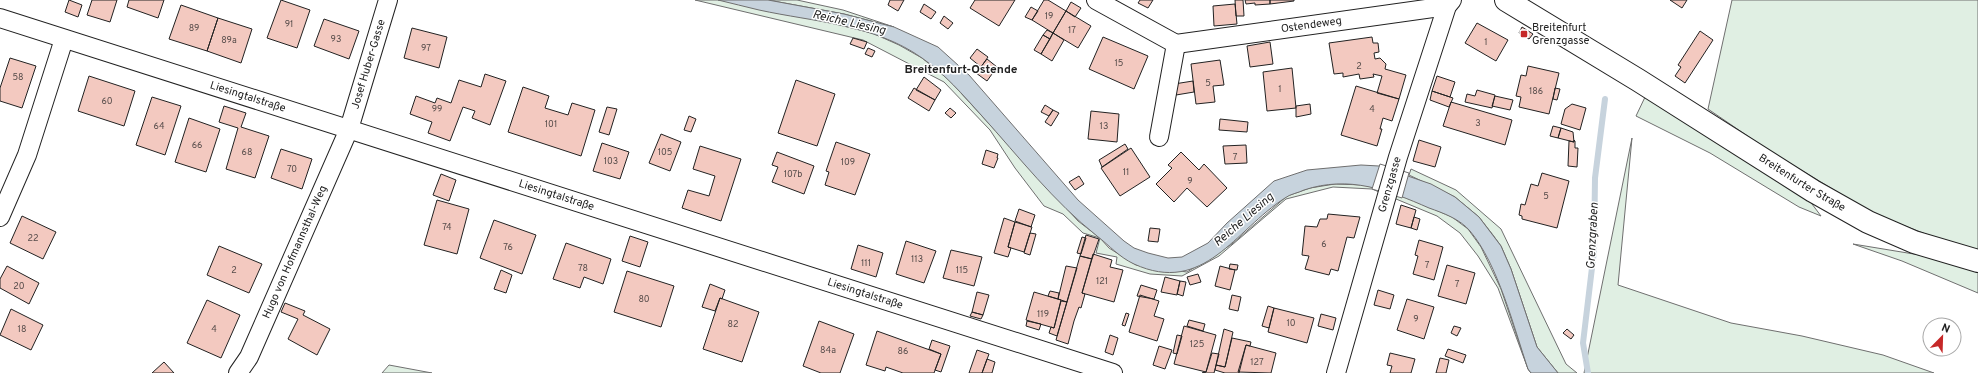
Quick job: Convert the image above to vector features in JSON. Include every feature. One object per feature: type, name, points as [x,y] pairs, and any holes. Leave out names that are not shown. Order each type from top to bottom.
[{"type":"main road","name":"Breitenfurter Straße","points":[[1506,0],[1638,80],[1813,190],[1868,222],[1914,242],[1978,261]]},
{"type":"street","name":"Josef Huber-Gasse","points":[[349,129],[388,0]]},
{"type":"street","points":[[1096,0],[1176,44],[1159,137]]},
{"type":"street","name":"Ostendeweg","points":[[1176,44],[1449,3]]},
{"type":"street","name":"Grenzgasse","points":[[1336,373],[1384,202],[1449,3]]},
{"type":"street","name":"Liesingtalstraße","points":[[0,18],[1113,373]]},
{"type":"street","points":[[0,216],[27,155],[64,39]]},
{"type":"street","name":"Hugo von Hofmannsthal-Weg","points":[[238,373],[249,357],[349,129]]},
{"type":"green space","points":[[695,0],[737,0],[872,33],[899,45],[922,58],[949,80],[1078,221],[1100,238],[1083,233],[1063,214],[1044,206],[1015,168],[990,130],[944,82],[863,40]]},
{"type":"green space","points":[[768,0],[797,0],[843,10],[894,27],[844,14]]},
{"type":"green space","points":[[1732,0],[1978,0],[1978,293],[1902,261],[1853,244],[1932,257],[1936,238],[1874,214],[1771,152],[1708,109]]},
{"type":"green space","points":[[1646,95],[1806,196],[1821,216],[1799,207],[1710,153],[1636,116]]},
{"type":"green space","points":[[1632,138],[1618,285],[1731,323],[1802,336],[1883,355],[1934,373],[1584,373]]},
{"type":"green space","points":[[1411,169],[1456,190],[1501,229],[1566,364],[1577,373],[1558,373],[1537,347],[1511,269],[1501,246],[1479,217],[1455,197],[1409,175]]},
{"type":"green space","points":[[1335,184],[1365,185],[1406,197],[1452,217],[1468,229],[1481,247],[1501,289],[1528,369],[1498,288],[1478,256],[1460,233],[1437,216],[1372,189],[1333,187],[1286,199],[1219,256],[1182,276],[1150,274],[1116,264],[1117,257],[1096,253],[1100,238],[1109,248],[1136,265],[1187,272],[1232,244],[1287,196],[1310,188]]},
{"type":"green space","points":[[389,365],[432,373],[382,373]]},
{"type":"water","name":"Reiche Liesing","points":[[718,0],[768,0],[844,14],[894,27],[938,47],[969,75],[1078,200],[1124,241],[1134,248],[1148,253],[1168,258],[1182,257],[1208,243],[1227,223],[1274,181],[1307,170],[1361,165],[1379,166],[1431,184],[1455,197],[1479,217],[1501,246],[1511,269],[1537,347],[1558,373],[1531,373],[1528,369],[1511,316],[1489,261],[1470,231],[1461,223],[1445,214],[1383,190],[1353,184],[1321,186],[1304,190],[1287,197],[1267,211],[1217,255],[1199,266],[1180,272],[1159,272],[1134,264],[1119,255],[1081,223],[1037,179],[954,85],[922,58],[884,38],[864,31],[822,21],[759,10]]},
{"type":"pier","points":[[1380,164],[1409,173],[1402,198],[1372,189]]},
{"type":"building","points":[[69,0],[82,5],[78,17],[65,12]]},
{"type":"building","points":[[92,0],[117,0],[110,22],[87,15]]},
{"type":"building","points":[[129,0],[164,0],[158,18],[127,7]]},
{"type":"building","points":[[281,0],[310,10],[297,48],[267,38]]},
{"type":"building","points":[[890,0],[904,0],[898,11],[888,5]]},
{"type":"building","points":[[975,0],[1015,0],[999,26],[970,8]]},
{"type":"building","points":[[1044,0],[1048,0],[1066,11],[1053,33],[1032,20]]},
{"type":"building","points":[[1140,0],[1153,0],[1148,8],[1138,3]]},
{"type":"building","points":[[1235,0],[1243,0],[1244,16],[1236,16]]},
{"type":"building","points":[[1245,0],[1270,0],[1270,4],[1246,4]]},
{"type":"building","points":[[1270,0],[1294,0],[1294,1],[1270,4]]},
{"type":"building","points":[[1670,0],[1687,0],[1682,8]]},
{"type":"building","points":[[1071,2],[1081,8],[1075,17],[1066,11]]},
{"type":"building","points":[[924,4],[936,12],[931,19],[920,12]]},
{"type":"building","points":[[1235,4],[1237,24],[1214,26],[1213,6]]},
{"type":"building","points":[[181,5],[218,18],[207,51],[169,39]]},
{"type":"building","points":[[1031,7],[1038,11],[1032,20],[1025,17]]},
{"type":"building","points":[[1066,11],[1091,26],[1078,48],[1053,33]]},
{"type":"building","points":[[944,16],[953,23],[948,29],[940,23]]},
{"type":"building","points":[[218,18],[252,29],[241,63],[207,51]]},
{"type":"building","points":[[324,19],[359,31],[349,59],[314,46]]},
{"type":"building","points":[[1477,23],[1508,40],[1496,61],[1465,43]]},
{"type":"building","points":[[1522,27],[1533,34],[1529,39],[1519,33]]},
{"type":"building","points":[[412,28],[447,37],[439,68],[404,58]]},
{"type":"building","points":[[1047,30],[1053,33],[1050,39],[1043,35]]},
{"type":"building","points":[[1700,31],[1713,40],[1685,83],[1675,76],[1681,67],[1678,65]]},
{"type":"building","points":[[1053,33],[1064,40],[1052,61],[1041,54]]},
{"type":"building","points":[[1043,35],[1050,39],[1041,54],[1034,50]]},
{"type":"building","points":[[1103,37],[1148,56],[1134,89],[1089,69]]},
{"type":"building","points":[[1372,37],[1373,43],[1378,43],[1379,52],[1374,53],[1375,59],[1380,58],[1386,64],[1385,69],[1406,75],[1399,99],[1377,93],[1382,76],[1373,74],[1374,77],[1360,79],[1359,74],[1343,77],[1343,73],[1334,74],[1329,43]]},
{"type":"building","points":[[853,38],[867,42],[864,49],[850,44]]},
{"type":"building","points":[[1270,42],[1273,64],[1250,67],[1247,46]]},
{"type":"building","points":[[868,48],[875,51],[872,57],[865,54]]},
{"type":"building","points":[[977,49],[988,57],[981,67],[970,58]]},
{"type":"building","points":[[10,58],[36,66],[22,108],[0,101],[0,88]]},
{"type":"building","points":[[987,59],[997,67],[987,81],[976,73]]},
{"type":"building","points":[[1220,60],[1224,85],[1213,86],[1215,102],[1196,104],[1191,64]]},
{"type":"building","points":[[1528,66],[1559,73],[1549,114],[1519,107],[1521,97],[1516,96],[1521,75],[1526,76]]},
{"type":"building","points":[[1292,68],[1296,108],[1267,111],[1263,72]]},
{"type":"building","points":[[485,74],[506,81],[490,125],[472,118],[475,111],[463,107],[450,141],[428,133],[432,122],[410,114],[416,96],[435,103],[437,98],[451,103],[459,80],[481,87]]},
{"type":"building","points":[[89,76],[135,91],[124,126],[78,111]]},
{"type":"building","points":[[1437,76],[1455,82],[1450,97],[1432,91]]},
{"type":"building","points":[[924,77],[941,90],[935,100],[916,90]]},
{"type":"building","points":[[796,80],[835,94],[817,146],[778,133]]},
{"type":"building","points":[[1193,81],[1194,92],[1176,95],[1174,84]]},
{"type":"building","points":[[1356,86],[1399,99],[1392,121],[1383,118],[1380,129],[1382,129],[1377,146],[1341,135]]},
{"type":"building","points":[[523,87],[549,96],[545,108],[568,115],[572,103],[595,110],[581,156],[508,132]]},
{"type":"building","points":[[914,88],[935,100],[929,111],[908,98]]},
{"type":"building","points":[[1555,88],[1560,89],[1557,100],[1553,99]]},
{"type":"building","points":[[1477,90],[1495,95],[1492,108],[1465,102],[1467,94],[1475,96]]},
{"type":"building","points":[[1432,91],[1453,98],[1449,107],[1430,100]]},
{"type":"building","points":[[1495,96],[1513,100],[1510,110],[1492,106]]},
{"type":"building","points":[[152,97],[181,106],[165,155],[136,145]]},
{"type":"building","points":[[1451,102],[1512,120],[1505,145],[1443,126]]},
{"type":"building","points":[[1310,104],[1311,114],[1296,117],[1296,106]]},
{"type":"building","points":[[1572,104],[1586,108],[1580,130],[1561,124],[1565,109]]},
{"type":"building","points":[[1045,105],[1053,110],[1049,116],[1041,112]]},
{"type":"building","points":[[224,106],[246,113],[241,127],[269,136],[255,178],[226,169],[238,128],[219,122]]},
{"type":"building","points":[[607,107],[617,109],[609,135],[599,132]]},
{"type":"building","points":[[950,108],[956,113],[951,118],[945,113]]},
{"type":"building","points":[[1053,110],[1059,113],[1051,126],[1045,122]]},
{"type":"building","points":[[1091,111],[1119,114],[1117,142],[1088,139]]},
{"type":"building","points":[[689,116],[696,119],[691,132],[684,130]]},
{"type":"building","points":[[189,118],[220,129],[206,172],[175,162]]},
{"type":"building","points":[[1220,119],[1248,122],[1247,132],[1219,130]]},
{"type":"building","points":[[1553,126],[1561,128],[1558,138],[1550,136]]},
{"type":"building","points":[[1561,128],[1573,132],[1574,142],[1558,138]]},
{"type":"building","points":[[661,134],[681,142],[670,171],[649,163]]},
{"type":"building","points":[[1419,140],[1441,147],[1435,167],[1413,161]]},
{"type":"building","points":[[1574,140],[1575,148],[1578,148],[1577,167],[1568,166],[1569,141],[1574,142]]},
{"type":"building","points":[[836,142],[870,154],[855,195],[825,185],[829,172],[826,171]]},
{"type":"building","points":[[602,143],[629,152],[620,179],[593,171]]},
{"type":"building","points":[[1125,144],[1128,149],[1102,167],[1099,160]]},
{"type":"building","points":[[1246,145],[1247,163],[1225,164],[1223,146]]},
{"type":"building","points":[[700,146],[741,159],[721,221],[682,208],[688,190],[709,196],[715,176],[693,169]]},
{"type":"building","points":[[1131,148],[1150,177],[1120,196],[1101,168]]},
{"type":"building","points":[[281,149],[312,159],[302,189],[271,178]]},
{"type":"building","points":[[986,150],[998,154],[994,168],[982,164]]},
{"type":"building","points":[[777,152],[814,166],[804,194],[772,182],[778,167],[772,165]]},
{"type":"building","points":[[1181,152],[1199,170],[1204,164],[1227,188],[1207,207],[1187,188],[1174,202],[1156,184],[1172,168],[1168,165]]},
{"type":"building","points":[[1542,173],[1569,181],[1557,228],[1522,219],[1522,216],[1519,215],[1521,204],[1525,205],[1531,184],[1538,186]]},
{"type":"building","points":[[441,174],[456,180],[449,201],[433,195]]},
{"type":"building","points":[[1079,176],[1084,184],[1075,190],[1069,182]]},
{"type":"building","points":[[437,200],[469,209],[457,254],[424,245]]},
{"type":"building","points":[[1401,205],[1416,210],[1411,228],[1396,224]]},
{"type":"building","points":[[1019,209],[1035,215],[1031,227],[1015,221]]},
{"type":"building","points":[[1328,214],[1360,217],[1354,238],[1347,237],[1338,271],[1331,269],[1329,275],[1305,269],[1309,256],[1302,255],[1305,226],[1317,227],[1320,219],[1327,219]]},
{"type":"building","points":[[22,216],[56,232],[43,259],[10,243]]},
{"type":"building","points":[[1414,217],[1420,219],[1417,230],[1411,228]]},
{"type":"building","points":[[1004,218],[1015,222],[1008,247],[1011,248],[1008,257],[994,253]]},
{"type":"building","points":[[494,220],[536,235],[522,274],[480,258]]},
{"type":"building","points":[[1015,222],[1032,227],[1024,252],[1008,247]]},
{"type":"building","points":[[1150,228],[1160,229],[1158,242],[1148,241]]},
{"type":"building","points":[[1030,233],[1036,234],[1030,255],[1024,253]]},
{"type":"building","points":[[1086,235],[1099,239],[1092,259],[1080,256]]},
{"type":"building","points":[[630,236],[648,242],[640,267],[622,261]]},
{"type":"building","points":[[1082,237],[1086,238],[1081,254],[1077,253]]},
{"type":"building","points":[[1419,240],[1443,247],[1434,280],[1413,274],[1418,256],[1415,255]]},
{"type":"building","points":[[906,241],[936,251],[924,283],[896,274]]},
{"type":"building","points":[[566,243],[611,259],[603,284],[584,277],[580,288],[553,279]]},
{"type":"building","points":[[858,245],[883,253],[876,277],[851,269]]},
{"type":"building","points":[[219,246],[262,264],[249,293],[207,275]]},
{"type":"building","points":[[951,250],[982,257],[974,286],[943,278]]},
{"type":"building","points":[[1093,254],[1112,260],[1110,267],[1123,270],[1114,302],[1082,293]]},
{"type":"building","points":[[1080,256],[1092,259],[1082,293],[1085,294],[1081,308],[1079,307],[1074,321],[1068,344],[1056,340]]},
{"type":"building","points":[[1230,264],[1238,265],[1237,270],[1229,269]]},
{"type":"building","points":[[1447,265],[1475,273],[1466,304],[1438,296]]},
{"type":"building","points":[[7,266],[39,283],[29,304],[0,288],[0,279]]},
{"type":"building","points":[[1066,266],[1077,268],[1067,302],[1058,299]]},
{"type":"building","points":[[1220,266],[1235,270],[1230,290],[1215,286]]},
{"type":"building","points":[[501,270],[512,275],[506,293],[494,289]]},
{"type":"building","points":[[627,271],[674,286],[661,327],[614,312]]},
{"type":"building","points":[[1198,274],[1201,282],[1190,285],[1187,277]]},
{"type":"building","points":[[1165,277],[1180,281],[1177,295],[1161,292]]},
{"type":"building","points":[[1180,281],[1186,282],[1183,296],[1177,294]]},
{"type":"building","points":[[710,284],[725,290],[715,311],[702,307]]},
{"type":"building","points":[[1141,285],[1157,290],[1154,299],[1137,296]]},
{"type":"building","points":[[1378,290],[1394,295],[1390,309],[1374,305]]},
{"type":"building","points":[[1050,291],[1059,293],[1058,299],[1048,296]]},
{"type":"building","points":[[977,292],[989,295],[983,315],[972,312]]},
{"type":"building","points":[[1034,292],[1061,300],[1054,328],[1026,320]]},
{"type":"building","points":[[1140,295],[1159,301],[1154,316],[1164,319],[1157,341],[1129,332]]},
{"type":"building","points":[[1232,295],[1241,297],[1238,311],[1229,309]]},
{"type":"building","points":[[720,298],[759,312],[742,362],[703,349]]},
{"type":"building","points":[[1407,299],[1434,307],[1424,339],[1397,330]]},
{"type":"building","points":[[207,300],[240,315],[221,358],[187,343]]},
{"type":"building","points":[[1061,301],[1067,302],[1057,336],[1049,333],[1051,327],[1054,328]]},
{"type":"building","points":[[285,303],[305,311],[303,315],[330,329],[317,355],[288,339],[298,319],[281,312]]},
{"type":"building","points":[[1268,306],[1274,308],[1269,328],[1262,326]]},
{"type":"building","points":[[1274,308],[1314,318],[1307,343],[1268,332]]},
{"type":"building","points":[[11,309],[43,325],[31,350],[0,335]]},
{"type":"building","points":[[972,312],[983,315],[981,319],[970,316]]},
{"type":"building","points":[[1126,313],[1129,314],[1125,326],[1122,325]]},
{"type":"building","points":[[1321,314],[1336,318],[1333,330],[1318,326]]},
{"type":"building","points":[[1189,320],[1205,324],[1203,331],[1187,326]]},
{"type":"building","points":[[819,321],[854,334],[840,373],[821,373],[803,366]]},
{"type":"building","points":[[1027,321],[1041,324],[1039,330],[1026,326]]},
{"type":"building","points":[[1184,326],[1216,335],[1206,372],[1174,364]]},
{"type":"building","points":[[1454,326],[1461,328],[1457,336],[1451,333]]},
{"type":"building","points":[[1224,329],[1233,332],[1225,367],[1216,365]]},
{"type":"building","points":[[1567,329],[1574,335],[1571,339],[1563,333]]},
{"type":"building","points":[[877,331],[941,354],[934,373],[903,373],[886,367],[885,371],[866,365]]},
{"type":"building","points":[[1110,335],[1118,338],[1113,355],[1105,352]]},
{"type":"building","points":[[1177,335],[1182,336],[1177,354],[1173,353]]},
{"type":"building","points":[[1232,338],[1251,342],[1250,346],[1246,345],[1239,373],[1225,373],[1215,370],[1216,365],[1225,367]]},
{"type":"building","points":[[932,340],[950,346],[941,372],[935,370],[941,354],[929,349]]},
{"type":"building","points":[[1246,345],[1276,353],[1271,373],[1238,372]]},
{"type":"building","points":[[1159,346],[1172,350],[1165,369],[1153,365]]},
{"type":"building","points":[[1448,349],[1466,355],[1463,363],[1445,356]]},
{"type":"building","points":[[977,350],[989,354],[982,373],[969,373]]},
{"type":"building","points":[[1212,353],[1219,354],[1214,373],[1202,373],[1206,372]]},
{"type":"building","points":[[1390,353],[1415,359],[1411,373],[1390,373],[1392,366],[1387,365]]},
{"type":"building","points":[[1440,358],[1449,360],[1446,373],[1436,373]]},
{"type":"building","points":[[987,359],[995,362],[992,373],[982,373]]},
{"type":"building","points":[[164,362],[174,373],[152,373]]},
{"type":"waterway","name":"Grenzgraben","points":[[1588,373],[1583,343],[1594,251],[1595,178],[1605,99]]},
{"type":"place","name":"Breitenfurt Grenzgasse","points":[[1524,34]]},
{"type":"district","name":"Breitenfurt-Ostende","points":[[961,70]]}]
